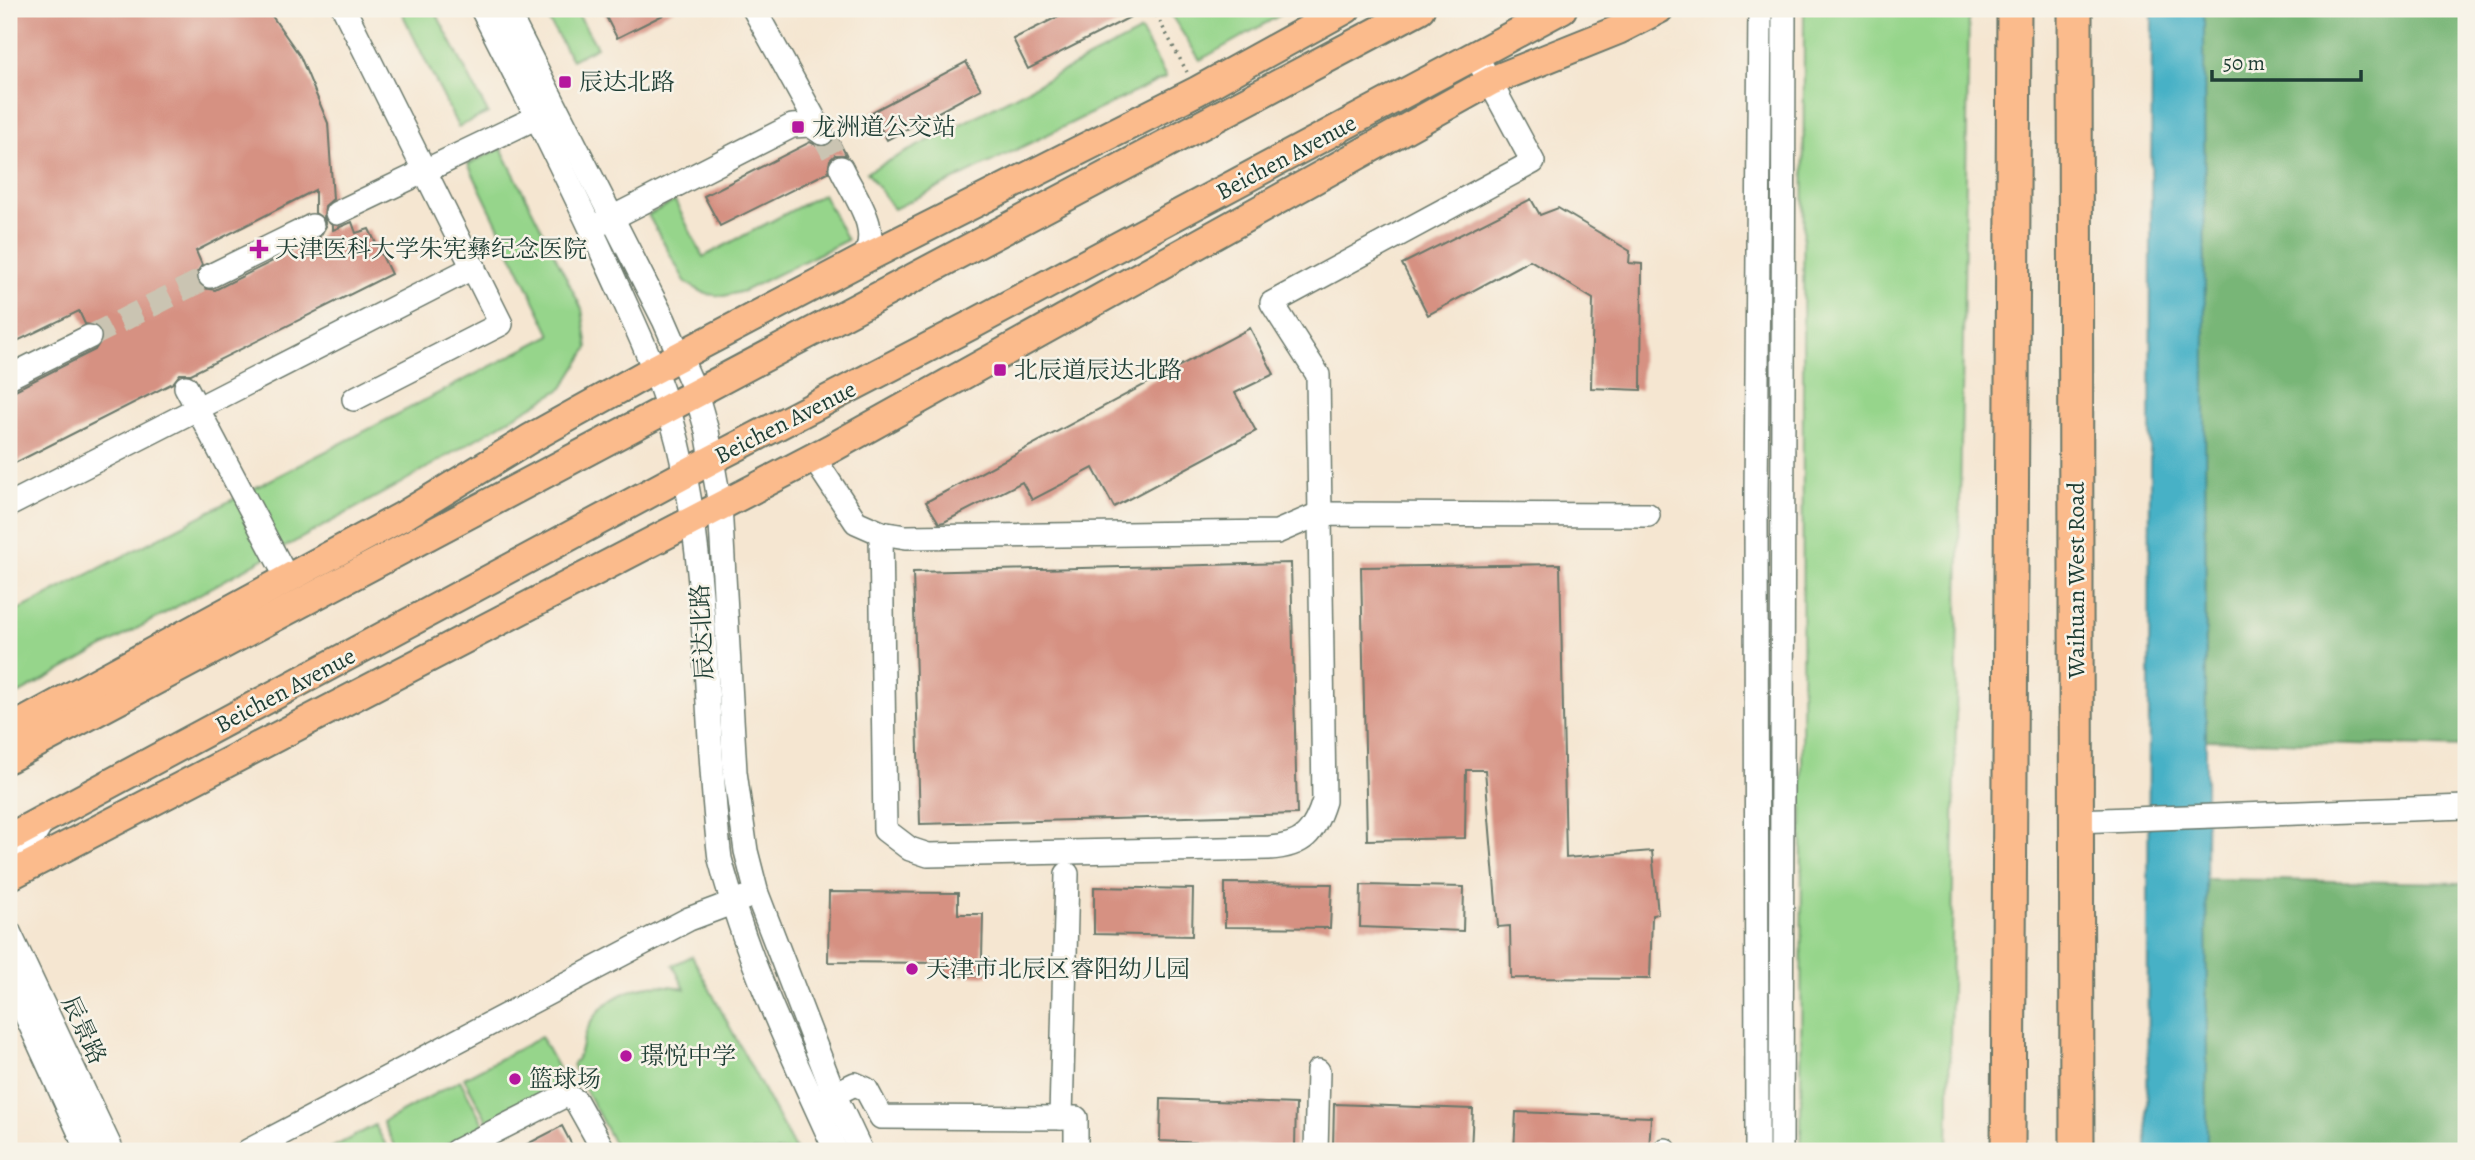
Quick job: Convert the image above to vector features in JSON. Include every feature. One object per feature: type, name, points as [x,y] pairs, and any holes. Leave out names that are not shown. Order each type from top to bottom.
[{"type":"highway","name":"Waihuan West Road","points":[[2075,9],[2078,365],[2075,821],[2077,1151]]},
{"type":"highway","points":[[2008,1151],[2012,16]]},
{"type":"main road","points":[[9,730],[403,516],[531,438],[655,369],[862,260],[1197,91],[1346,9]]},
{"type":"main road","points":[[9,758],[1420,9]]},
{"type":"main road","name":"Beichen Avenue","points":[[9,838],[713,459],[1562,9]]},
{"type":"main road","points":[[9,876],[813,457],[1490,81],[1618,30],[1659,9]]},
{"type":"street","points":[[344,9],[501,324],[355,399]]},
{"type":"street","name":"辰达北路","points":[[482,9],[546,113],[601,223],[681,355],[696,393],[713,459],[720,505],[735,772],[746,851],[757,894],[824,1099],[836,1151]]},
{"type":"street","name":"辰达北路","points":[[506,9],[546,113]]},
{"type":"street","points":[[601,223],[792,127],[810,125],[822,133],[754,9]]},
{"type":"street","points":[[1757,1151],[1756,495],[1760,9]]},
{"type":"street","points":[[1781,1151],[1784,9]]},
{"type":"street","points":[[881,533],[885,830],[910,849],[929,855],[1269,848],[1290,846],[1305,837],[1318,821],[1324,801],[1318,374],[1272,303],[1533,162],[1476,56]]},
{"type":"street","points":[[337,214],[425,169],[546,113]]},
{"type":"street","points":[[841,168],[872,231],[870,246],[862,260]]},
{"type":"street","name":"辰达北路","points":[[601,223],[668,406],[685,474],[702,614],[715,815],[720,859],[732,903],[763,991],[824,1099],[861,1151]]},
{"type":"street","points":[[210,276],[312,226]]},
{"type":"street","points":[[9,505],[474,267]]},
{"type":"street","points":[[9,377],[89,337]]},
{"type":"street","points":[[186,387],[288,580]]},
{"type":"street","points":[[813,457],[856,522],[881,533],[919,537],[1277,532],[1319,514],[1647,514]]},
{"type":"street","points":[[2075,821],[2466,807]]},
{"type":"street","points":[[9,876],[46,819]]},
{"type":"street","points":[[1061,1118],[1067,874]]},
{"type":"street","points":[[248,1151],[689,919],[757,894]]},
{"type":"street","name":"辰景路","points":[[9,932],[112,1151]]},
{"type":"street","name":"辰景路","points":[[9,978],[88,1151]]},
{"type":"street","points":[[1316,1151],[1318,1071]]},
{"type":"street","points":[[824,1099],[855,1084],[862,1084],[881,1117],[1076,1118],[1076,1151]]},
{"type":"street","points":[[457,1151],[566,1095],[576,1101],[604,1151]]},
{"type":"path","points":[[1153,9],[1197,91]]},
{"type":"green space","points":[[400,9],[434,9],[488,113],[458,127]]},
{"type":"green space","points":[[542,9],[575,9],[597,47],[572,60]]},
{"type":"green space","points":[[1183,9],[1291,9],[1200,60],[1171,15]]},
{"type":"green space","points":[[1804,9],[1965,9],[1969,15],[1948,1151],[1801,1151]]},
{"type":"green space","points":[[2204,9],[2466,9],[2466,747],[2206,740]]},
{"type":"green space","points":[[1141,31],[1166,77],[894,209],[867,172]]},
{"type":"green space","points":[[501,148],[582,309],[588,348],[563,388],[396,486],[9,699],[9,615],[551,335],[468,164]]},
{"type":"green space","points":[[823,194],[847,240],[744,291],[724,296],[706,294],[686,283],[648,215],[675,201],[703,257]]},
{"type":"green space","points":[[2206,879],[2466,883],[2466,1151],[2207,1151]]},
{"type":"green space","points":[[692,956],[796,1151],[618,1151],[572,1065],[578,1057],[587,1030],[604,1006],[615,998],[642,988],[671,986],[685,989],[673,965]]},
{"type":"green space","name":"篮球场","points":[[541,1037],[565,1081],[488,1122],[464,1078]]},
{"type":"green space","name":"篮球场","points":[[460,1080],[484,1125],[434,1151],[398,1151],[383,1122]]},
{"type":"green space","points":[[375,1125],[389,1151],[326,1151]]},
{"type":"water","points":[[2152,9],[2204,9],[2207,1151],[2147,1151]]},
{"type":"building","points":[[9,9],[267,9],[300,56],[328,123],[333,199],[325,206],[324,218],[333,226],[333,230],[352,222],[356,233],[369,229],[391,274],[191,374],[180,374],[173,383],[9,466],[9,393],[95,350],[103,337],[97,326],[85,324],[79,311],[9,345]],"holes":[[[315,190],[315,213],[324,219],[326,226],[319,238],[215,290],[203,288],[198,283],[196,274],[202,265],[196,251]]]},
{"type":"building","points":[[602,9],[675,9],[617,38]]},
{"type":"building","points":[[1073,9],[1146,9],[1028,69],[1013,39]]},
{"type":"building","points":[[966,62],[981,89],[887,140],[872,112]]},
{"type":"building","points":[[836,135],[846,155],[835,155],[830,160],[828,172],[720,226],[704,196],[810,142],[820,147],[828,146]]},
{"type":"building","points":[[1531,199],[1540,215],[1558,208],[1630,251],[1629,263],[1642,264],[1641,390],[1591,388],[1593,299],[1530,260],[1428,315],[1402,264]]},
{"type":"building","points":[[1250,328],[1274,374],[1235,393],[1256,431],[1114,507],[1093,468],[1032,500],[1022,482],[944,522],[939,523],[926,502]]},
{"type":"building","points":[[1291,563],[1297,814],[920,824],[913,572]]},
{"type":"building","points":[[1560,564],[1566,858],[1652,851],[1658,914],[1652,915],[1650,979],[1511,978],[1510,926],[1498,927],[1485,770],[1466,770],[1465,838],[1367,840],[1361,567]]},
{"type":"building","points":[[1225,883],[1332,884],[1330,928],[1225,927]]},
{"type":"building","points":[[1361,885],[1464,887],[1463,931],[1360,927]]},
{"type":"building","points":[[1094,887],[1193,889],[1192,936],[1094,934]]},
{"type":"building","points":[[829,892],[958,893],[958,914],[983,914],[982,958],[988,958],[988,976],[945,975],[945,963],[828,962]]},
{"type":"building","points":[[1161,1099],[1296,1104],[1295,1147],[1160,1141]]},
{"type":"building","points":[[1334,1104],[1473,1109],[1471,1151],[1333,1147]]},
{"type":"building","points":[[1516,1112],[1651,1117],[1649,1151],[1514,1151]]},
{"type":"building","points":[[562,1126],[575,1151],[514,1151]]},
{"type":"tunnel","points":[[822,133],[841,168]]},
{"type":"tunnel","points":[[89,337],[210,276]]},
{"type":"place","name":"辰达北路","points":[[565,82]]},
{"type":"place","name":"龙洲道公交站","points":[[798,127]]},
{"type":"place","name":"天津医科大学朱宪彝纪念医院","points":[[259,249]]},
{"type":"place","name":"北辰道辰达北路","points":[[1000,370]]},
{"type":"place","name":"天津市北辰区睿阳幼儿园","points":[[912,969]]},
{"type":"place","name":"璟悦中学","points":[[626,1056]]},
{"type":"place","name":"篮球场","points":[[515,1079]]}]
